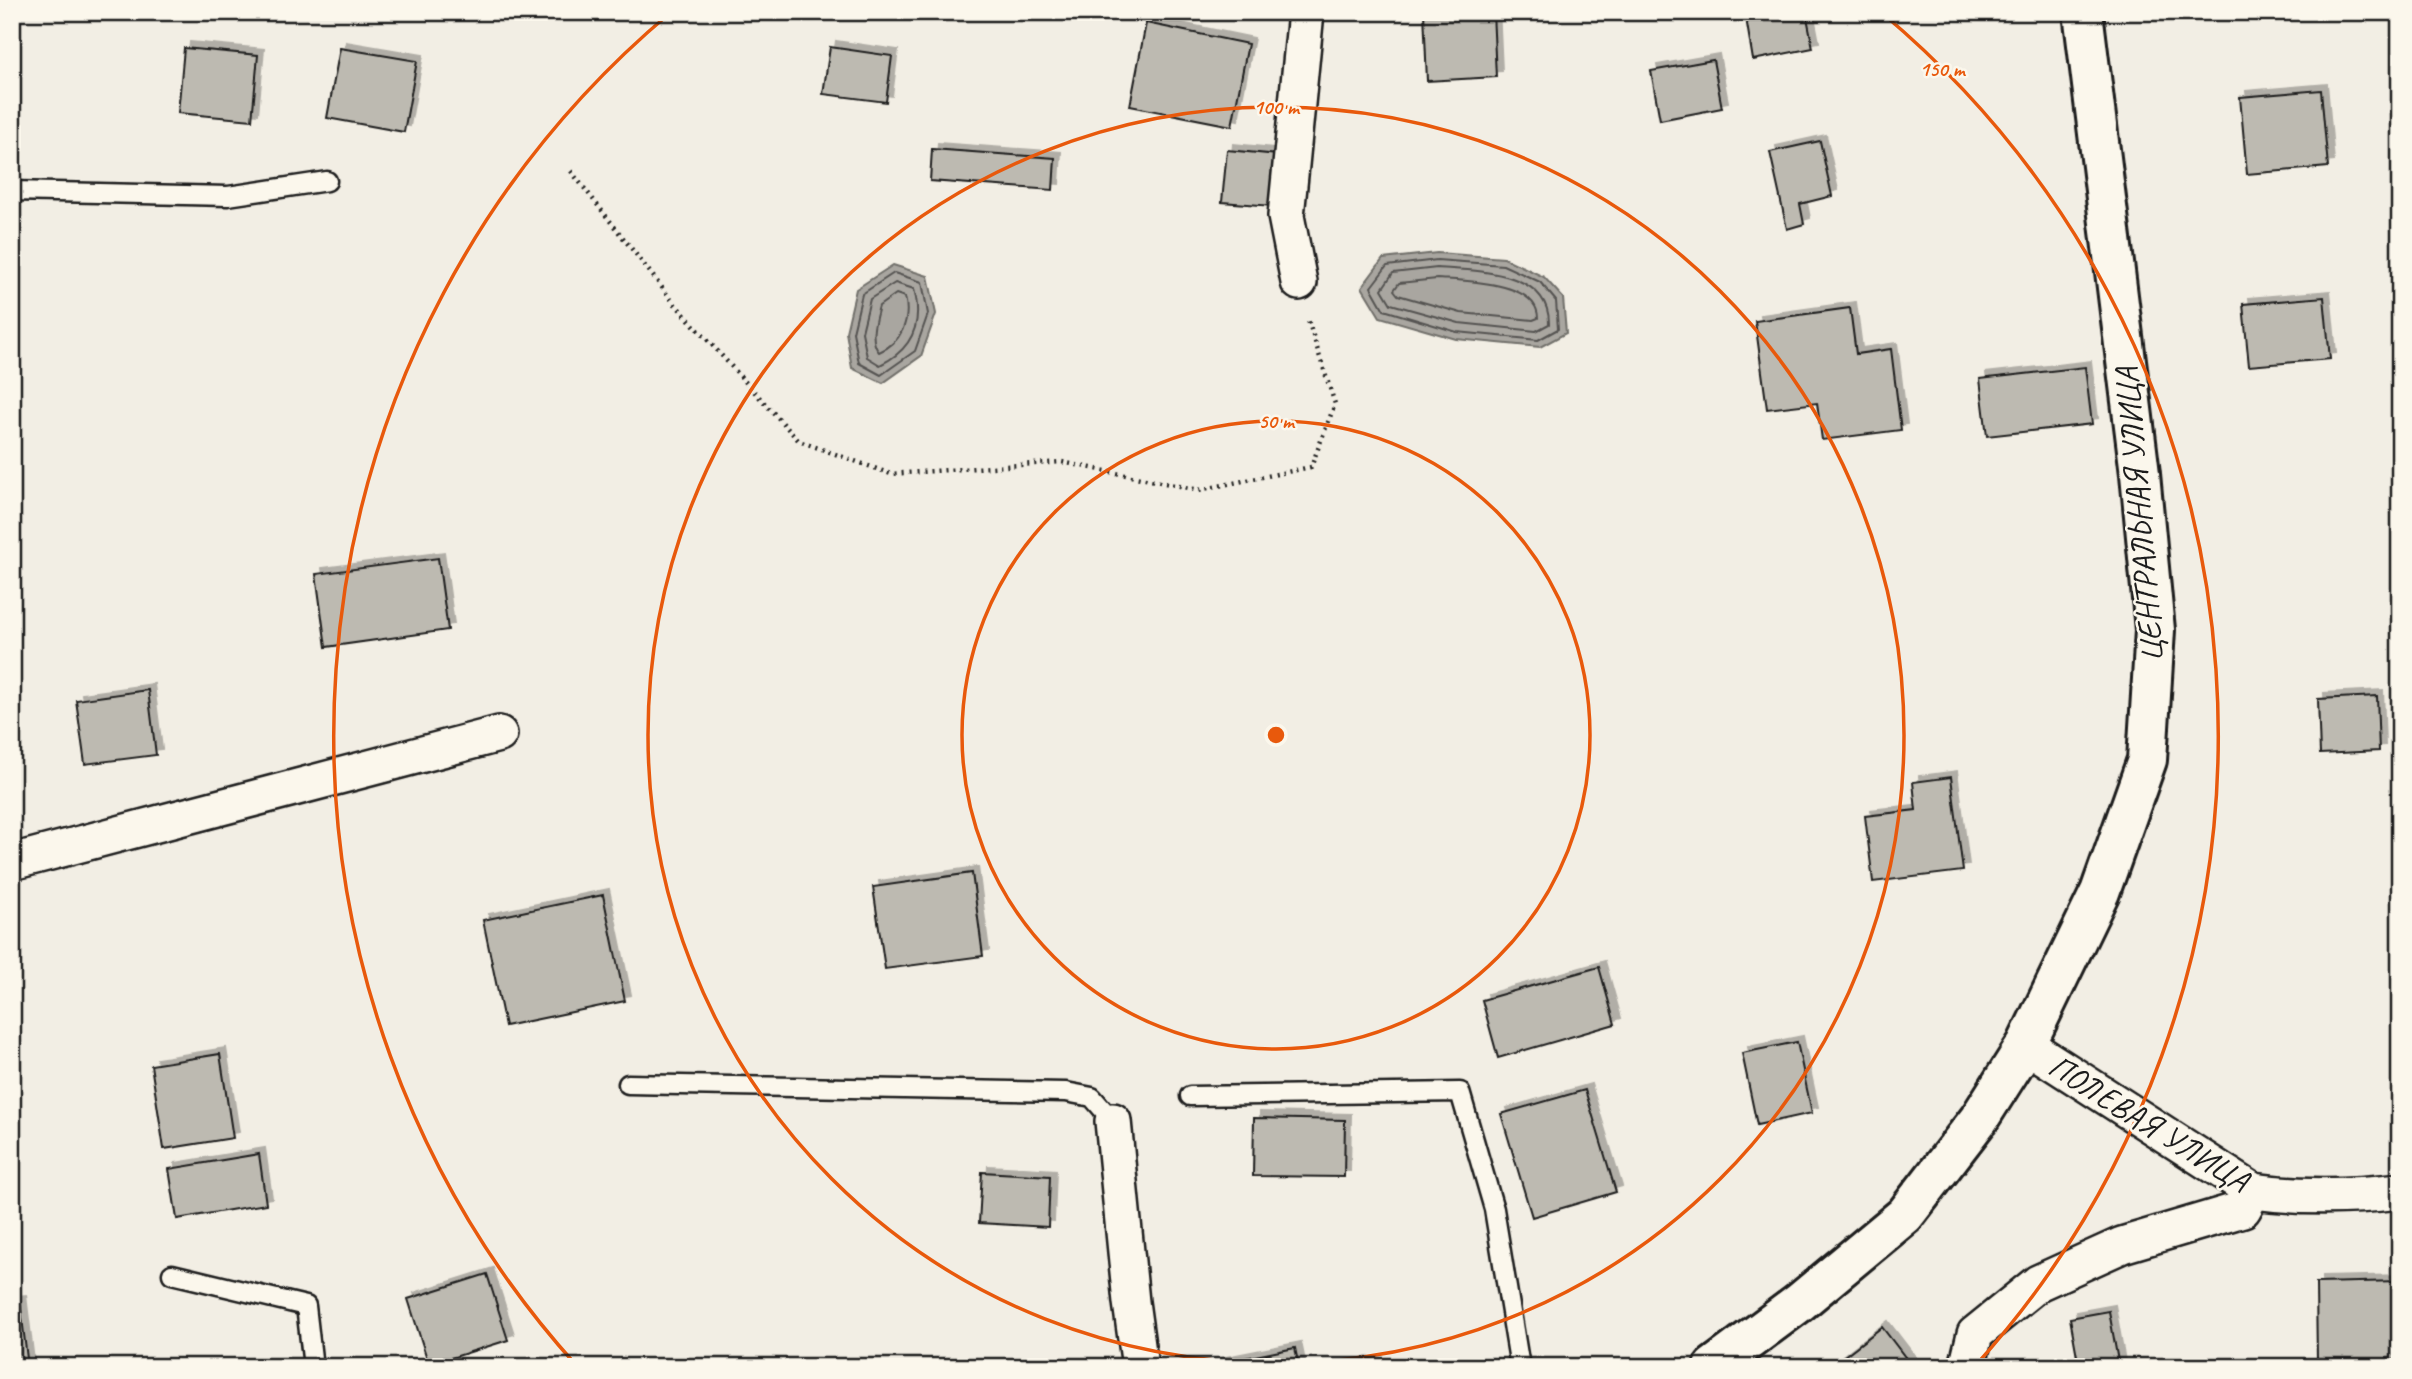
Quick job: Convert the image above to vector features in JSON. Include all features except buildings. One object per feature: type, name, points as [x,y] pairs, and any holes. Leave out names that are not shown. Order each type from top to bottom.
[{"type":"street","points":[[1299,282],[1286,216],[1306,12]]},
{"type":"street","name":"ЦЕНТРАЛЬНАЯ УЛИЦА","points":[[1713,1367],[1799,1303],[1905,1215],[1979,1119],[2026,1045],[2100,892],[2147,760],[2155,630],[2140,474],[2083,12]]},
{"type":"street","points":[[12,862],[499,734]]},
{"type":"street","name":"ПОЛЕВАЯ УЛИЦА","points":[[2026,1045],[2253,1191],[2295,1197],[2356,1196],[2400,1191]]},
{"type":"street","points":[[1113,1121],[1140,1367]]},
{"type":"street","points":[[1967,1367],[1975,1334],[2038,1283],[2122,1245],[2243,1209],[2253,1191]]},
{"type":"lane","points":[[12,191],[228,196],[327,181]]},
{"type":"lane","points":[[628,1084],[1066,1092],[1092,1097],[1113,1121]]},
{"type":"lane","points":[[1190,1096],[1460,1093],[1494,1209],[1520,1367]]},
{"type":"lane","points":[[172,1274],[306,1306],[313,1367]]},
{"type":"path","points":[[571,171],[674,303],[799,441],[891,474],[1062,462],[1199,489],[1311,467],[1335,404],[1303,307],[1299,282]]},
{"type":"water","points":[[1437,253],[1504,258],[1544,277],[1563,298],[1566,333],[1540,347],[1456,339],[1380,317],[1362,287],[1383,259]]},
{"type":"water","points":[[893,265],[928,276],[936,314],[921,356],[883,383],[852,368],[846,332],[856,289]]}]
